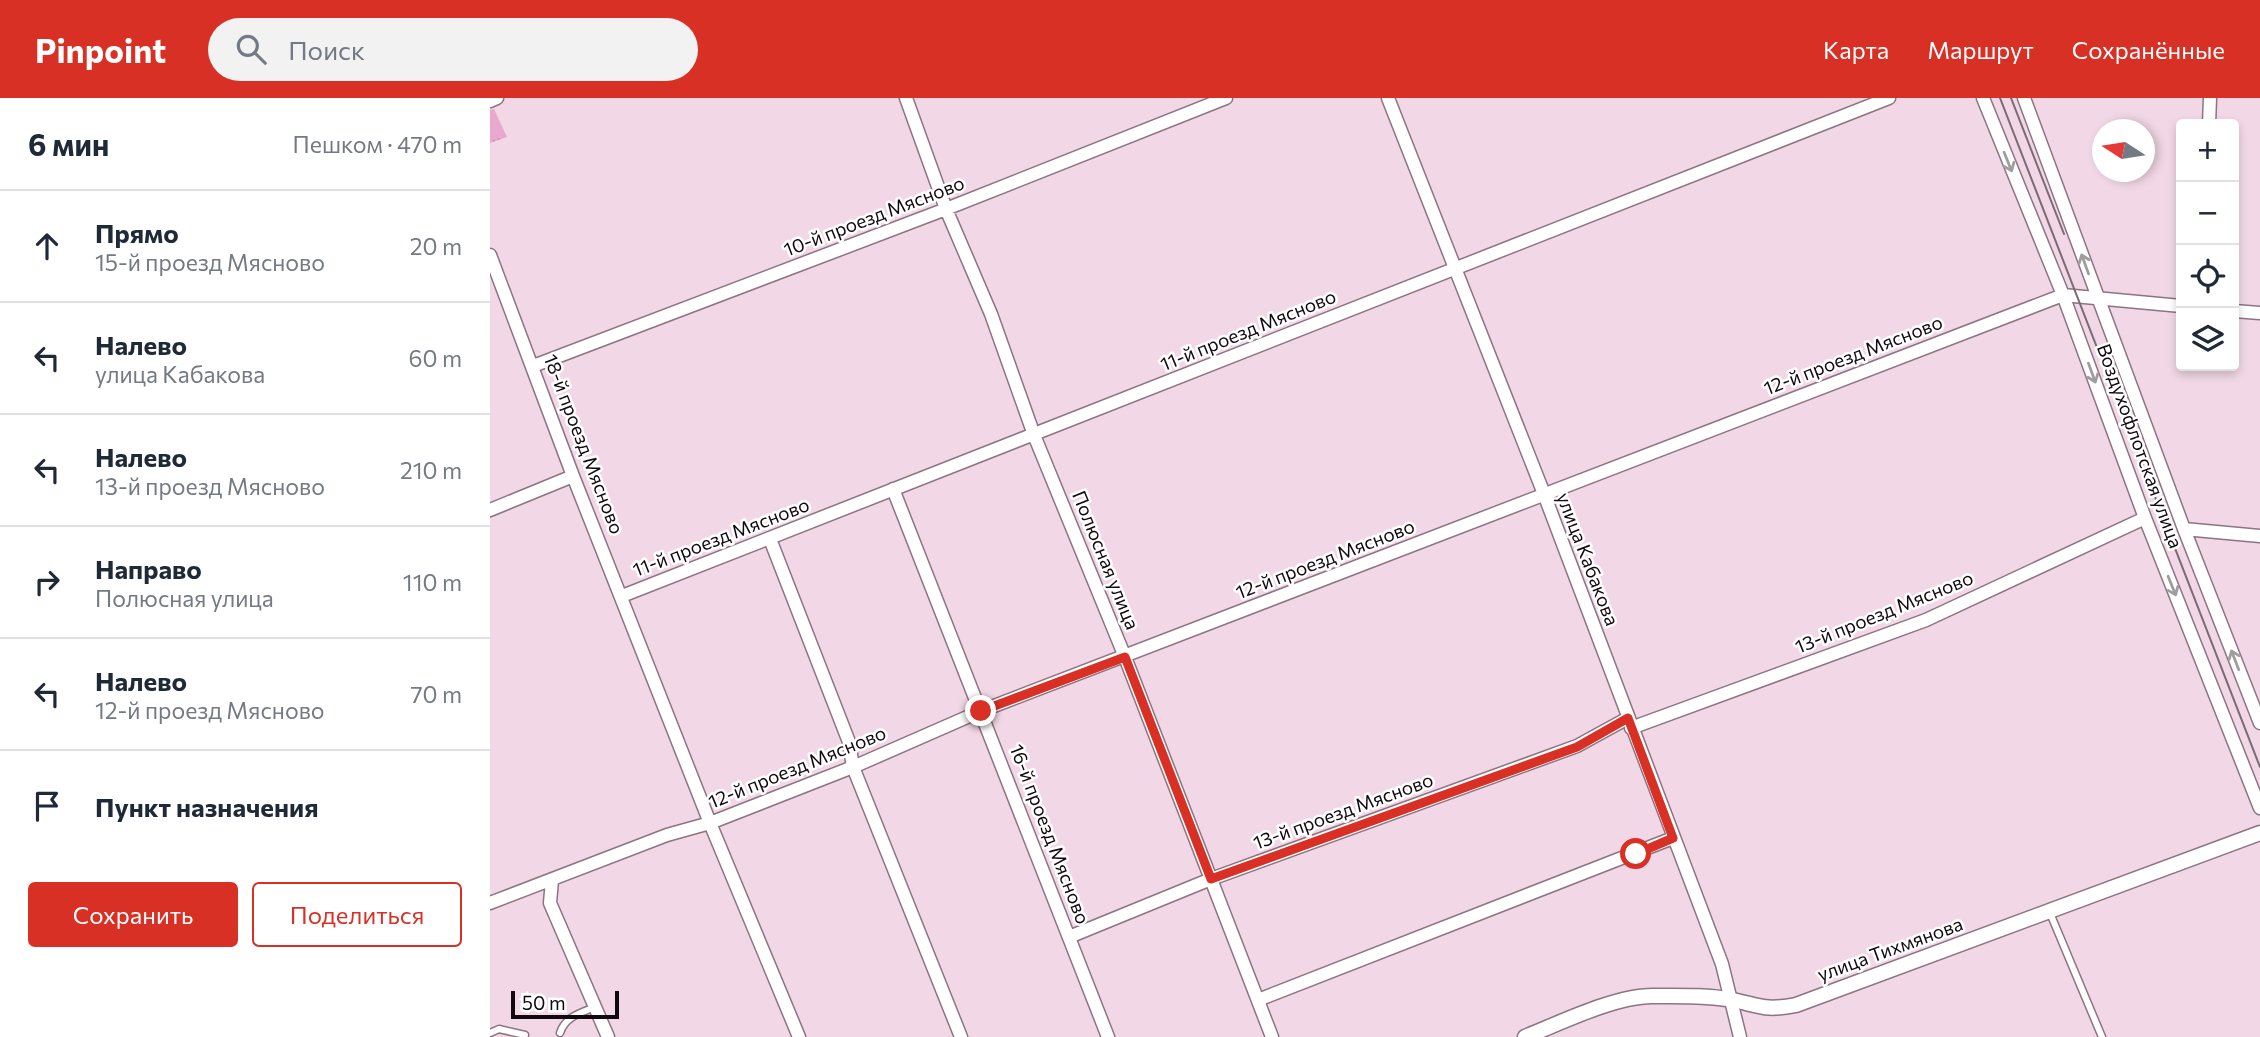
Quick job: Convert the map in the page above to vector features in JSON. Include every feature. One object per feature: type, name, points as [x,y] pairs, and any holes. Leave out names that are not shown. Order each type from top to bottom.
[{"type":"street","points":[[490,101],[497,98]]},
{"type":"street","name":"Полюсная улица","points":[[906,98],[946,209],[991,314],[1034,435],[1125,657],[1272,1037]]},
{"type":"street","name":"10-й проезд Мясново","points":[[534,366],[946,209],[1226,98]]},
{"type":"street","name":"улица Кабакова","points":[[1388,98],[1544,494],[1722,964],[1740,1037]]},
{"type":"street","name":"11-й проезд Мясново","points":[[622,596],[1888,98]]},
{"type":"street","name":"Воздухофлотская улица","points":[[1983,98],[2063,295],[2145,518],[2260,808]]},
{"type":"street","name":"Воздухофлотская улица","points":[[2024,98],[2184,529],[2260,723]]},
{"type":"street","points":[[2209,119],[2210,98]]},
{"type":"street","name":"18-й проезд Мясново","points":[[490,255],[710,823],[799,1037]]},
{"type":"street","name":"12-й проезд Мясново","points":[[490,903],[667,835],[710,823],[853,767],[981,711],[2063,295],[2176,306]]},
{"type":"street","points":[[2239,311],[2260,313]]},
{"type":"street","points":[[490,510],[573,475]]},
{"type":"street","name":"16-й проезд Мясново","points":[[893,489],[1108,1037]]},
{"type":"street","name":"13-й проезд Мясново","points":[[1069,937],[1211,879],[1577,747],[1630,723],[1926,620],[2145,518]]},
{"type":"street","points":[[2184,529],[2260,536]]},
{"type":"street","points":[[770,539],[849,742],[853,767],[961,1037]]},
{"type":"street","name":"улица Тихмянова","points":[[1525,1037],[1626,1000],[1648,996],[1732,1000],[1775,1009],[1796,1005],[2260,833]]},
{"type":"street","points":[[1258,1000],[1673,838]]},
{"type":"street","points":[[552,880],[550,903],[608,1037]]},
{"type":"lane","points":[[2049,910],[2102,1037]]},
{"type":"lane","points":[[560,1033],[569,1018],[595,1007]]},
{"type":"lane","points":[[490,1033],[499,1029],[525,1035]]},
{"type":"green space","points":[[494,109],[507,137],[490,143],[490,110]]},
{"type":"tram line","points":[[2000,98],[2260,767]]},
{"type":"tram line","points":[[2011,98],[2064,234]]},
{"type":"route","points":[[981,711],[1125,657],[1211,879],[1577,747],[1628,718],[1673,838],[1636,854]]}]
